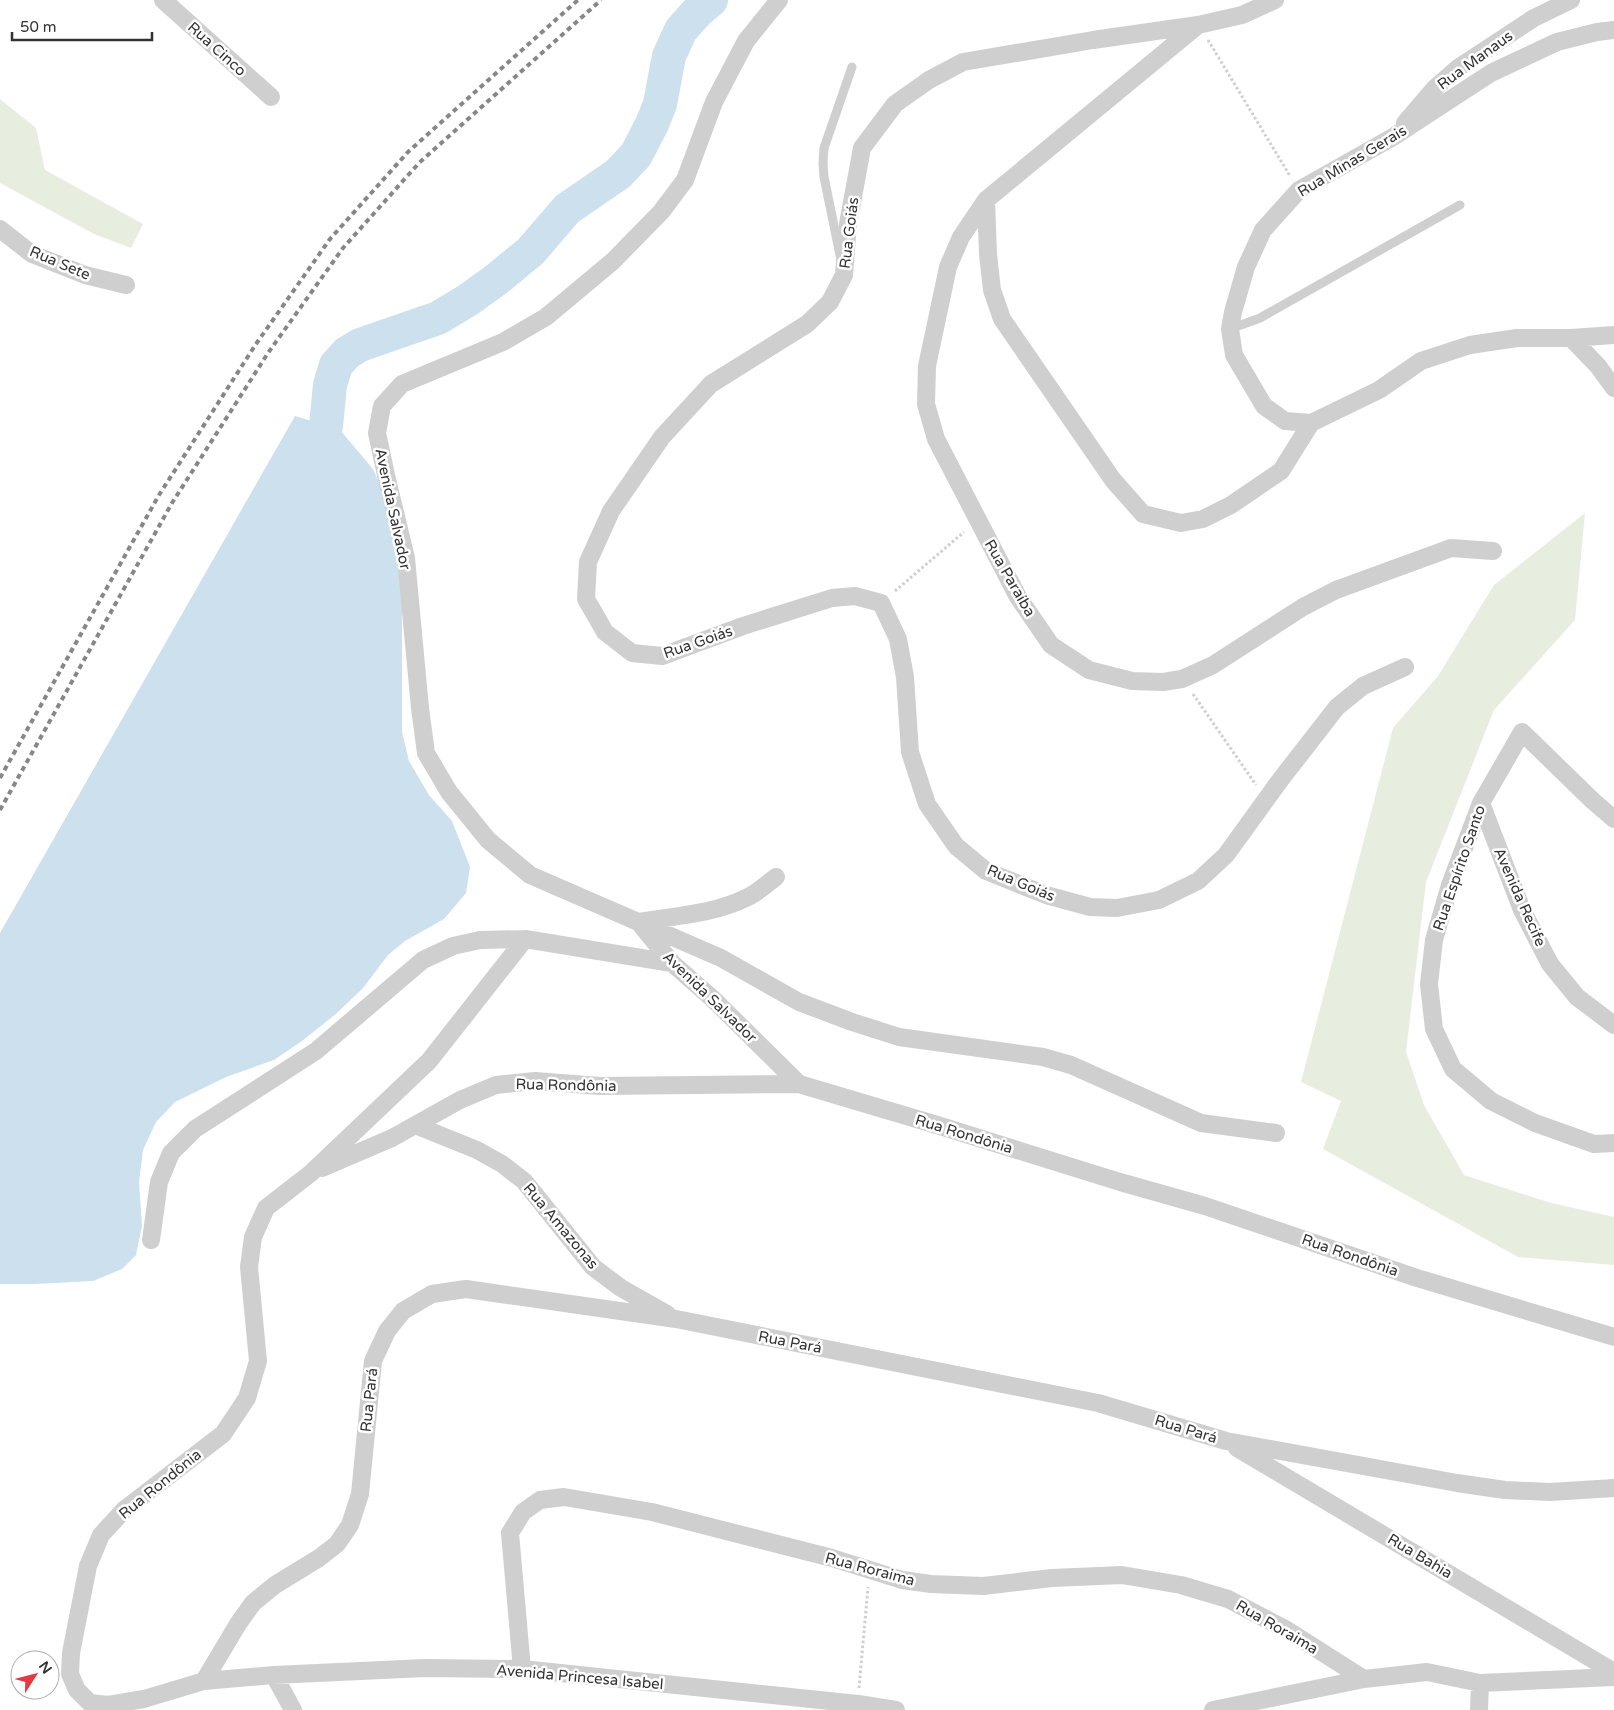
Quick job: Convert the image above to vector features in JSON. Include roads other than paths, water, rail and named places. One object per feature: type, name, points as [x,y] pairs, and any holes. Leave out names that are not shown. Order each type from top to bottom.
[{"type":"street","name":"Rua Cinco","points":[[163,0],[271,97]]},
{"type":"street","name":"Avenida Salvador","points":[[778,0],[746,41],[714,102],[685,180],[662,212],[613,261],[546,316],[503,342],[402,384],[382,406],[377,433],[406,558],[426,753],[449,792],[488,840],[530,875],[639,922],[672,963],[799,1084]]},
{"type":"street","points":[[1198,25],[1242,15],[1275,0]]},
{"type":"street","name":"Rua Manaus","points":[[1393,137],[1434,89],[1458,68],[1534,18],[1572,0]]},
{"type":"street","name":"Rua Paraíba","points":[[1198,25],[986,200],[961,237],[948,267],[927,366],[926,404],[936,439],[1018,597],[1051,645],[1089,670],[1132,681],[1162,682],[1182,679],[1214,665],[1304,606],[1336,590],[1451,548],[1492,551]]},
{"type":"street","name":"Rua Goiás","points":[[1198,25],[1093,40],[963,62],[929,80],[895,104],[862,148],[848,224],[844,275],[830,302],[807,324],[711,384],[662,437],[611,511],[588,562],[586,599],[605,632],[632,653],[662,656],[743,626],[832,598],[855,596],[881,603],[898,639],[905,677],[910,752],[927,804],[956,846],[986,871],[1046,895],[1090,907],[1116,908],[1159,900],[1198,881],[1226,856],[1280,779],[1337,707],[1363,686],[1405,667]]},
{"type":"street","name":"Rua Minas Gerais","points":[[1311,423],[1286,421],[1264,406],[1234,355],[1230,329],[1233,312],[1246,267],[1263,230],[1299,190],[1393,137],[1492,73],[1557,42],[1597,32],[1614,30]]},
{"type":"street","points":[[986,200],[988,254],[992,290],[1002,319],[1113,480],[1143,514],[1181,523],[1203,519],[1231,505],[1281,471],[1311,423],[1379,390],[1421,361],[1470,345],[1517,338],[1571,338],[1614,335]]},
{"type":"street","name":"Rua Sete","points":[[0,229],[32,254],[85,275],[126,285]]},
{"type":"street","points":[[1571,338],[1598,366],[1614,388]]},
{"type":"street","name":"Rua Espírito Santo","points":[[1614,819],[1522,732],[1481,803],[1450,885],[1434,940],[1429,984],[1434,1029],[1453,1069],[1491,1101],[1535,1123],[1594,1144],[1614,1143]]},
{"type":"street","name":"Avenida Recife","points":[[1481,803],[1522,910],[1550,964],[1577,997],[1614,1025]]},
{"type":"street","points":[[639,922],[728,905],[748,897],[776,877]]},
{"type":"street","points":[[639,922],[721,958],[799,1002],[852,1022],[899,1037],[1043,1057],[1071,1065],[1201,1123],[1276,1133]]},
{"type":"street","points":[[151,1240],[159,1182],[171,1153],[194,1129],[316,1051],[423,960],[453,946],[480,940],[526,939],[672,963]]},
{"type":"street","name":"Rua Rondônia","points":[[204,1681],[144,1699],[108,1705],[90,1703],[77,1690],[70,1674],[71,1653],[88,1566],[101,1535],[124,1510],[223,1434],[247,1398],[258,1361],[249,1267],[253,1237],[266,1208],[311,1173],[429,1061],[526,939]]},
{"type":"street","name":"Rua Rondônia","points":[[311,1173],[392,1138],[460,1100],[496,1085],[535,1081],[600,1086],[799,1084],[1205,1206],[1417,1278],[1614,1337]]},
{"type":"street","name":"Rua Amazonas","points":[[415,1125],[477,1150],[502,1164],[524,1182],[593,1267],[621,1288],[676,1320]]},
{"type":"street","name":"Rua Pará","points":[[204,1681],[238,1624],[253,1603],[275,1585],[319,1558],[337,1544],[350,1526],[360,1494],[373,1361],[386,1331],[403,1311],[432,1294],[466,1288],[676,1320],[1098,1403],[1226,1441],[1457,1483],[1505,1490],[1550,1492],[1614,1488]]},
{"type":"street","name":"Rua Bahia","points":[[1226,1441],[1614,1672]]},
{"type":"street","name":"Rua Roraima","points":[[522,1669],[510,1533],[524,1512],[540,1500],[564,1497],[652,1512],[832,1558],[902,1580],[931,1584],[983,1586],[1052,1578],[1122,1575],[1181,1584],[1228,1599],[1287,1630],[1364,1679]]},
{"type":"street","name":"Avenida Princesa Isabel","points":[[204,1681],[274,1675],[425,1668],[522,1669],[858,1704],[896,1710]]},
{"type":"street","points":[[1213,1710],[1364,1679],[1427,1672],[1480,1683],[1614,1677]]},
{"type":"street","points":[[274,1675],[293,1710]]},
{"type":"street","points":[[1479,1710],[1480,1683]]},
{"type":"lane","points":[[844,275],[823,164],[824,148],[852,67]]},
{"type":"lane","points":[[1230,329],[1260,318],[1460,205]]},
{"type":"water","points":[[295,416],[340,430],[373,469],[389,505],[402,581],[402,732],[409,761],[429,795],[452,821],[470,867],[466,893],[444,919],[405,941],[388,955],[363,988],[337,1013],[302,1041],[274,1060],[226,1077],[175,1102],[156,1122],[143,1150],[139,1182],[142,1226],[136,1255],[122,1269],[93,1281],[0,1284],[0,933]]},
{"type":"waterway","points":[[326,426],[330,385],[336,365],[347,353],[360,345],[438,318],[468,300],[531,251],[567,209],[618,174],[636,155],[660,104],[669,56],[681,30],[711,0]]},
{"type":"railway","points":[[0,778],[159,495],[256,344],[330,239],[408,152],[578,0]]},
{"type":"railway","points":[[0,810],[172,503],[268,353],[343,248],[419,163],[601,0]]}]
